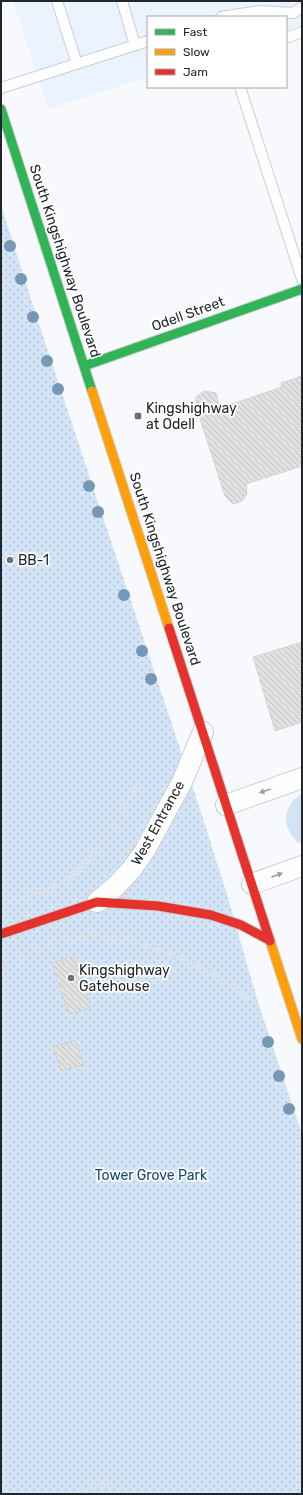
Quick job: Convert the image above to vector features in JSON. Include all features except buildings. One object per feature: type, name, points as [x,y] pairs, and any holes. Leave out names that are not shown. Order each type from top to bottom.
[{"type":"main road","name":"South Kingshighway Boulevard","points":[[1,109],[302,1039]]},
{"type":"main road","name":"Odell Street","points":[[84,366],[302,289]]},
{"type":"main road","name":"West Entrance","points":[[1,934],[97,902],[158,906],[211,915],[242,925],[270,940]]},
{"type":"street","name":"West Entrance","points":[[97,902],[126,875],[144,852],[182,782],[203,732]]},
{"type":"street","points":[[226,805],[302,778]]},
{"type":"street","points":[[252,884],[302,866]]},
{"type":"lane","points":[[57,1],[77,64]]},
{"type":"lane","points":[[122,1],[135,45]]},
{"type":"lane","points":[[229,16],[260,12],[293,13],[302,7]]},
{"type":"lane","points":[[287,38],[302,32]]},
{"type":"lane","points":[[1,88],[147,41]]},
{"type":"lane","points":[[240,88],[302,279]]},
{"type":"path","points":[[1,901],[14,900],[41,892],[60,884],[71,877],[100,846],[137,785]]},
{"type":"path","points":[[41,892],[44,899]]},
{"type":"path","points":[[55,935],[57,942]]},
{"type":"path","points":[[1,969],[36,950],[57,942],[71,938],[97,936],[112,937],[157,949],[203,968],[229,984],[248,1001]]},
{"type":"path","points":[[71,1494],[109,1486],[129,1491],[133,1494]]},
{"type":"shaded area","points":[[13,1],[302,1],[302,25],[287,30],[287,16],[147,16],[147,77],[48,109]]},
{"type":"green space","name":"Tower Grove Park","points":[[1,205],[199,806],[226,891],[257,999],[302,1134],[302,1494],[1,1494]]},
{"type":"green space","points":[[302,794],[302,843],[297,842],[288,829],[286,819],[288,809],[291,804]]},
{"type":"traffic: fast","points":[[1,109],[92,391]]},
{"type":"traffic: fast","points":[[84,366],[302,289]]},
{"type":"traffic: slow","points":[[92,391],[169,628]]},
{"type":"traffic: slow","points":[[270,941],[302,1039]]},
{"type":"traffic: jam","points":[[169,628],[270,941]]},
{"type":"traffic: jam","points":[[1,934],[97,902],[158,906],[211,915],[241,925],[269,940]]},
{"type":"place","name":"Kingshighway at Odell","points":[[138,416]]},
{"type":"place","name":"BB-1","points":[[10,560]]},
{"type":"place","name":"Kingshighway Gatehouse","points":[[71,978]]}]
